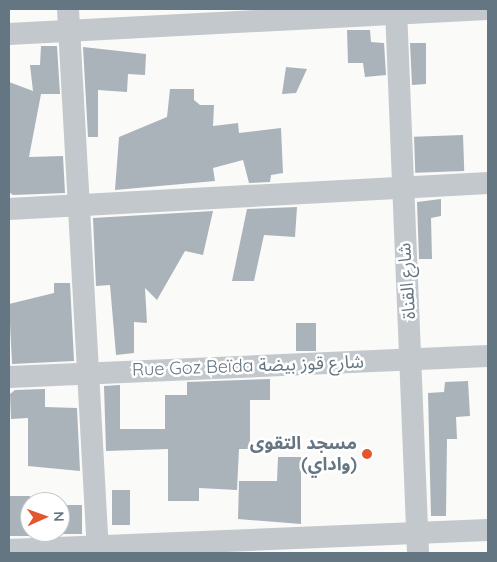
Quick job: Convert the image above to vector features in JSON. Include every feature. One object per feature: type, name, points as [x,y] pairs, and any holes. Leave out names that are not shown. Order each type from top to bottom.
[{"type":"street","points":[[68,9],[82,205],[98,549]]},
{"type":"street","points":[[9,34],[69,32],[396,11],[486,9]]},
{"type":"street","name":"شارع القناة","points":[[396,11],[400,188],[412,360],[418,544]]},
{"type":"street","points":[[9,208],[488,183]]},
{"type":"street","name":"Rue Goz Beïda شارع قوز بيضة","points":[[9,377],[488,356]]},
{"type":"street","points":[[9,550],[418,544],[488,530]]},
{"type":"building","points":[[347,30],[370,30],[371,42],[384,43],[386,75],[365,77],[363,63],[348,63]]},
{"type":"building","points":[[410,43],[426,43],[426,84],[412,85]]},
{"type":"building","points":[[41,46],[57,46],[60,94],[41,94],[29,157],[63,156],[65,193],[13,195],[9,192],[9,82],[33,91],[30,65],[40,65]]},
{"type":"building","points":[[83,47],[146,54],[145,75],[128,74],[127,92],[98,90],[98,137],[88,137]]},
{"type":"building","points":[[286,67],[307,69],[296,93],[282,94]]},
{"type":"building","points":[[170,89],[194,89],[194,100],[200,105],[214,105],[213,126],[238,123],[239,133],[281,128],[283,173],[271,175],[270,182],[249,183],[243,160],[213,168],[215,181],[115,190],[119,137],[167,117]]},
{"type":"building","points":[[463,135],[464,171],[415,173],[414,137]]},
{"type":"building","points":[[441,199],[441,216],[431,218],[432,259],[419,259],[417,202]]},
{"type":"building","points":[[297,207],[295,237],[264,235],[254,281],[232,281],[247,209]]},
{"type":"building","points":[[213,211],[203,255],[185,251],[157,300],[145,288],[147,323],[134,322],[134,353],[116,355],[110,285],[96,286],[93,218]]},
{"type":"building","points":[[54,283],[70,283],[74,361],[12,364],[9,304],[54,293]]},
{"type":"building","points":[[296,323],[316,323],[316,351],[296,351]]},
{"type":"building","points":[[270,379],[270,400],[250,400],[250,449],[239,449],[237,490],[199,488],[199,501],[168,501],[168,449],[106,451],[104,386],[120,385],[120,429],[165,429],[165,395],[187,395],[187,382]]},
{"type":"building","points":[[468,381],[470,416],[456,417],[457,439],[447,439],[446,516],[431,516],[428,393],[444,392],[445,382]]},
{"type":"building","points":[[45,389],[45,407],[77,408],[80,471],[28,466],[28,418],[11,419],[10,394],[15,390]]},
{"type":"building","points":[[278,457],[301,457],[301,524],[238,519],[239,481],[277,481]]},
{"type":"building","points":[[112,490],[130,490],[130,525],[112,525]]},
{"type":"building","points":[[9,496],[20,496],[20,536],[9,536]]},
{"type":"building","points":[[70,505],[82,505],[82,534],[70,534]]},
{"type":"place","name":"مسجد التقوى (واداي)","points":[[367,454]]}]
